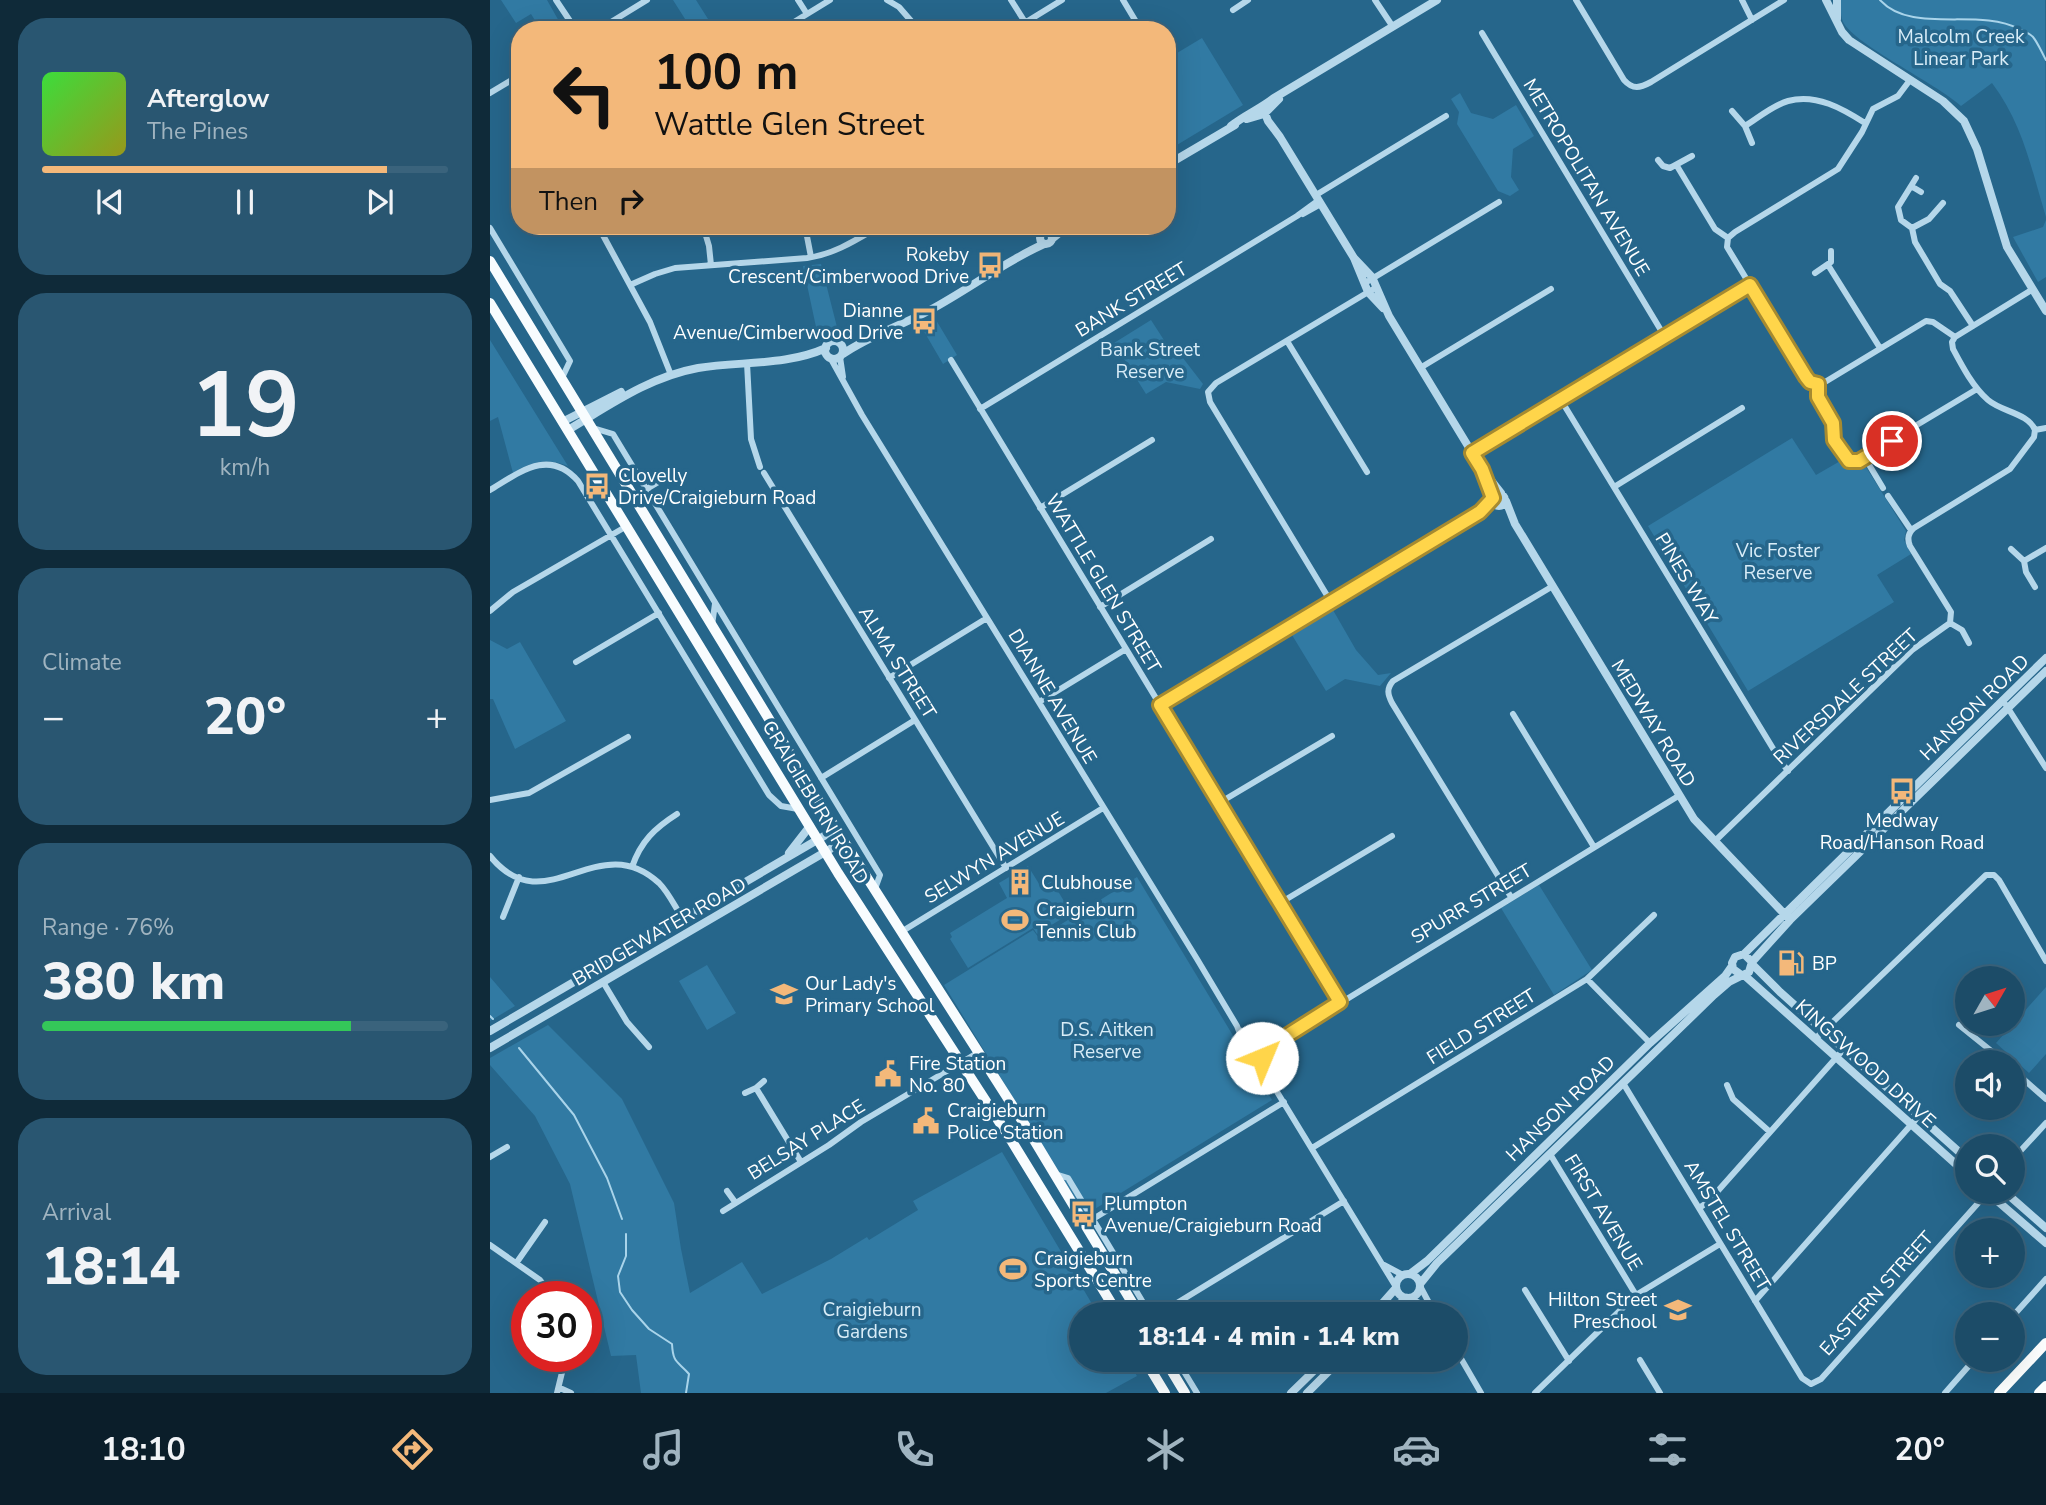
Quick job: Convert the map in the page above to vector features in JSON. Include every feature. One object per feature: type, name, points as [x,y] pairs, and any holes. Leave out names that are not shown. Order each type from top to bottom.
[{"type":"highway","points":[[1999,1393],[2046,1343]]},
{"type":"main road","name":"CRAIGIEBURN ROAD","points":[[490,261],[844,842],[979,1052],[1132,1302]]},
{"type":"main road","name":"CRAIGIEBURN ROAD","points":[[490,303],[562,427],[627,526],[826,853],[1011,1140],[1111,1302]]},
{"type":"main road","points":[[1152,1372],[1165,1393]]},
{"type":"main road","points":[[1173,1372],[1185,1393]]},
{"type":"street","points":[[556,0],[567,19]]},
{"type":"street","points":[[613,21],[647,0]]},
{"type":"street","points":[[798,0],[807,14]]},
{"type":"street","points":[[796,21],[830,0]]},
{"type":"street","points":[[887,0],[912,21]]},
{"type":"street","points":[[1012,0],[1024,21]]},
{"type":"street","points":[[1027,21],[1062,0]]},
{"type":"street","points":[[1123,0],[1136,21]]},
{"type":"street","points":[[1233,9],[1248,0]]},
{"type":"street","points":[[1375,0],[1393,27]]},
{"type":"street","points":[[1176,160],[1248,114],[1265,111],[1274,98],[1437,0]]},
{"type":"street","points":[[1576,0],[1624,80],[1633,88],[1651,82],[1784,0]]},
{"type":"street","points":[[1742,0],[1752,20]]},
{"type":"street","points":[[1826,0],[1849,40],[1950,106],[1969,129],[2007,247],[2046,311]]},
{"type":"street","points":[[1837,0],[1837,22]]},
{"type":"street","name":"METROPOLITAN AVENUE","points":[[1482,33],[1665,337]]},
{"type":"street","points":[[490,93],[511,80]]},
{"type":"street","points":[[1728,239],[1838,169],[1873,109],[1898,96],[1910,80]]},
{"type":"street","points":[[1745,126],[1782,103],[1797,100],[1832,103],[1865,123]]},
{"type":"street","name":"MEDWAY ROAD","points":[[1265,111],[1679,795],[1694,818],[1787,917]]},
{"type":"street","points":[[1732,111],[1745,126],[1752,143]]},
{"type":"street","name":"BANK STREET","points":[[980,409],[1297,216],[1446,116]]},
{"type":"street","points":[[1658,160],[1666,167],[1677,166],[1692,156]]},
{"type":"street","points":[[1677,166],[1715,229],[1728,239]]},
{"type":"street","points":[[1916,178],[1899,204],[1901,220],[1912,228],[1915,242],[1940,284],[1950,291],[1973,326]]},
{"type":"street","points":[[1911,186],[1921,192]]},
{"type":"street","points":[[1331,602],[1209,398],[1208,392],[1212,386],[1287,341],[1499,202]]},
{"type":"street","points":[[1912,228],[1928,219],[1943,203]]},
{"type":"street","points":[[490,228],[570,361],[562,378]]},
{"type":"street","points":[[603,235],[656,334],[671,375]]},
{"type":"street","points":[[706,235],[711,265]]},
{"type":"street","points":[[807,235],[811,257]]},
{"type":"street","points":[[630,285],[664,271],[811,257],[845,247],[865,235]]},
{"type":"street","points":[[562,427],[638,388],[698,368],[804,356],[836,357],[868,338],[930,310],[1025,253],[1043,235]]},
{"type":"street","points":[[1728,239],[1728,250],[1810,382],[1818,384],[1926,321],[1933,322],[1955,337]]},
{"type":"street","points":[[1815,273],[1833,259],[1831,251]]},
{"type":"street","points":[[1828,265],[1880,348]]},
{"type":"street","points":[[1472,453],[1750,285]]},
{"type":"street","points":[[1420,368],[1551,289]]},
{"type":"street","points":[[1969,643],[1962,631],[1950,623],[1951,612],[1908,539],[1911,530],[2010,469],[2031,442],[2035,430],[2030,421],[1993,404],[1977,389],[1953,349],[1952,342],[1955,337],[2032,289]]},
{"type":"street","points":[[804,356],[826,348],[829,343],[868,338]]},
{"type":"street","points":[[1287,341],[1367,472]]},
{"type":"street","points":[[836,357],[843,348],[837,342]]},
{"type":"street","points":[[826,348],[836,357]]},
{"type":"street","name":"DIANNE AVENUE","points":[[836,357],[844,382],[1237,1026],[1259,1052],[1271,1082]]},
{"type":"street","name":"WATTLE GLEN STREET","points":[[951,360],[1340,1002]]},
{"type":"street","name":"ALMA STREET","points":[[747,363],[751,439],[762,470],[1006,868]]},
{"type":"street","points":[[1818,384],[1818,397],[1833,423],[1833,437],[1844,457],[1855,463],[1977,389]]},
{"type":"street","name":"PINES WAY","points":[[1561,400],[1788,771]]},
{"type":"street","points":[[1614,487],[1742,408]]},
{"type":"street","name":"CRAIGIEBURN ROAD","points":[[593,428],[613,434],[880,875],[875,889]]},
{"type":"street","points":[[2035,430],[2046,428]]},
{"type":"street","points":[[1040,508],[1152,440]]},
{"type":"street","points":[[1865,458],[1883,488]]},
{"type":"street","points":[[490,490],[535,465],[547,464],[570,471],[769,795],[781,806],[800,809]]},
{"type":"street","points":[[645,489],[672,474]]},
{"type":"street","points":[[1888,496],[1911,530]]},
{"type":"street","points":[[1160,705],[1498,500]]},
{"type":"street","points":[[490,611],[506,597],[627,526]]},
{"type":"street","points":[[1100,607],[1211,539]]},
{"type":"street","points":[[2024,561],[2046,548]]},
{"type":"street","points":[[2011,549],[2024,561],[2026,572],[2035,587]]},
{"type":"street","points":[[1511,898],[1392,703],[1388,695],[1389,686],[1393,681],[1553,586]]},
{"type":"street","points":[[712,625],[715,604]]},
{"type":"street","points":[[576,662],[659,613]]},
{"type":"street","points":[[889,678],[987,618]]},
{"type":"street","name":"RIVERSDALE STREET","points":[[1715,841],[1912,650],[1950,623]]},
{"type":"street","points":[[1039,702],[1126,649]]},
{"type":"street","name":"HANSON ROAD","points":[[2006,704],[2046,658]]},
{"type":"street","name":"HANSON ROAD","points":[[1744,954],[1787,917],[2006,704],[2046,671]]},
{"type":"street","points":[[2006,704],[2046,768]]},
{"type":"street","points":[[1513,714],[1594,847]]},
{"type":"street","points":[[821,778],[915,720]]},
{"type":"street","points":[[1220,803],[1332,736]]},
{"type":"street","points":[[490,800],[529,793],[628,737]]},
{"type":"street","name":"SPURR STREET","points":[[1259,1052],[1679,795]]},
{"type":"street","name":"SELWYN AVENUE","points":[[901,932],[1103,808]]},
{"type":"street","points":[[632,867],[646,838],[677,814]]},
{"type":"street","points":[[780,878],[773,866],[795,848],[810,826]]},
{"type":"street","name":"BRIDGEWATER ROAD","points":[[494,1029],[836,829]]},
{"type":"street","points":[[1280,903],[1392,836]]},
{"type":"street","name":"BRIDGEWATER ROAD","points":[[490,1048],[844,842]]},
{"type":"street","points":[[490,856],[505,870],[519,877],[547,882],[564,879],[595,865],[611,863],[632,867],[662,885],[690,931]]},
{"type":"street","points":[[1815,1039],[1986,875],[1994,875],[1998,880],[2046,961]]},
{"type":"street","points":[[503,918],[519,877]]},
{"type":"street","name":"FIELD STREET","points":[[1312,1148],[1587,979],[1654,915]]},
{"type":"street","name":"HANSON ROAD","points":[[1752,963],[1787,917]]},
{"type":"street","points":[[1744,954],[1752,963],[1749,972],[1742,974],[1735,971],[1732,965],[1735,957],[1744,954]]},
{"type":"street","name":"KINGSWOOD DRIVE","points":[[1752,963],[1822,1031],[1955,1149]]},
{"type":"street","name":"HANSON ROAD","points":[[1407,1275],[1427,1261],[1650,1043],[1725,976],[1732,965]]},
{"type":"street","name":"HANSON ROAD","points":[[1420,1285],[1437,1263],[1722,987],[1742,974]]},
{"type":"street","name":"KINGSWOOD DRIVE","points":[[1742,974],[1955,1163]]},
{"type":"street","points":[[1587,979],[1657,1050]]},
{"type":"street","points":[[603,982],[627,1022],[649,1047]]},
{"type":"street","points":[[1773,1000],[1780,992]]},
{"type":"street","name":"DIANNE AVENUE","points":[[1237,1026],[1247,1059],[1271,1082],[1396,1287]]},
{"type":"street","points":[[494,1029],[493,1038],[512,1035]]},
{"type":"street","points":[[1973,1036],[1990,1050]]},
{"type":"street","points":[[1699,1208],[1708,1202],[1843,1050]]},
{"type":"street","name":"BELSAY PLACE","points":[[723,1210],[861,1122],[949,1070],[958,1060],[979,1052]]},
{"type":"street","points":[[1247,1052],[1259,1052],[1254,1063]]},
{"type":"street","name":"AMSTEL STREET","points":[[1617,1075],[1802,1378],[1806,1382],[1816,1384]]},
{"type":"street","points":[[2025,1080],[2046,1099]]},
{"type":"street","points":[[745,1093],[764,1081]]},
{"type":"street","points":[[1727,1085],[1733,1099],[1770,1132]]},
{"type":"street","points":[[756,1088],[801,1162]]},
{"type":"street","points":[[1093,1219],[1284,1102]]},
{"type":"street","points":[[1755,1301],[1918,1117]]},
{"type":"street","points":[[2025,1146],[2046,1123]]},
{"type":"street","name":"FIRST AVENUE","points":[[1544,1146],[1636,1295]]},
{"type":"street","points":[[490,1157],[507,1147]]},
{"type":"street","name":"CRAIGIEBURN ROAD","points":[[1055,1174],[1068,1178],[1143,1302]]},
{"type":"street","points":[[727,1191],[735,1202]]},
{"type":"street","points":[[1179,1302],[1344,1201]]},
{"type":"street","name":"EASTERN STREET","points":[[1816,1384],[1976,1204]]},
{"type":"street","points":[[2001,1204],[2043,1240],[2046,1229],[2018,1204]]},
{"type":"street","points":[[517,1262],[545,1222]]},
{"type":"street","points":[[1535,1393],[1636,1295],[1720,1244]]},
{"type":"street","points":[[490,1245],[541,1281]]},
{"type":"street","points":[[1382,1264],[1415,1276],[1429,1302]]},
{"type":"street","points":[[1383,1302],[1396,1287],[1398,1280],[1407,1275]]},
{"type":"street","points":[[2025,1302],[2046,1279]]},
{"type":"street","points":[[1402,1302],[1418,1292],[1420,1285]]},
{"type":"street","points":[[1396,1287],[1401,1296],[1415,1302]]},
{"type":"street","points":[[1525,1290],[1569,1360]]},
{"type":"street","points":[[1640,1360],[1660,1393]]},
{"type":"street","points":[[563,1372],[559,1390],[571,1393]]},
{"type":"street","points":[[1184,1372],[1197,1393]]},
{"type":"street","points":[[1291,1393],[1313,1372]]},
{"type":"street","points":[[1307,1393],[1328,1372]]},
{"type":"street","points":[[1468,1372],[1479,1392]]},
{"type":"street","points":[[1945,1393],[1963,1372]]},
{"type":"green space","points":[[501,0],[547,0],[559,21],[535,21],[531,14],[515,21]]},
{"type":"green space","points":[[673,0],[696,0],[709,21],[686,21]]},
{"type":"green space","name":"Malcolm Creek Linear Park","points":[[1841,0],[2045,0],[2046,217],[2019,130],[1992,83],[1961,106],[1850,31],[1842,19]]},
{"type":"green space","points":[[1202,38],[1243,105],[1176,146],[1176,54]]},
{"type":"green space","points":[[1460,93],[1471,113],[1493,119],[1516,105],[1534,136],[1513,149],[1511,177],[1519,190],[1510,196],[1498,191],[1457,124],[1459,112],[1451,99]]},
{"type":"green space","points":[[2046,220],[2046,277],[2038,282],[2013,237],[2043,227]]},
{"type":"green space","points":[[821,264],[839,335],[819,341],[803,266]]},
{"type":"green space","points":[[936,320],[957,355],[943,364],[922,328]]},
{"type":"green space","name":"Bank Street Reserve","points":[[1151,320],[1171,351],[1176,349],[1203,384],[1200,389],[1166,382],[1146,394],[1114,343]]},
{"type":"green space","points":[[490,340],[568,466],[540,462],[513,473],[498,417],[490,421]]},
{"type":"green space","name":"Vic Foster Reserve","points":[[1792,438],[1816,475],[1842,460],[1852,466],[1866,467],[1906,531],[1904,540],[1911,554],[1877,575],[1894,602],[1748,691],[1648,526]]},
{"type":"green space","points":[[1333,610],[1356,650],[1378,675],[1391,673],[1380,686],[1345,679],[1326,691],[1292,635]]},
{"type":"green space","points":[[490,640],[507,649],[520,642],[566,721],[515,749],[493,699],[490,699]]},
{"type":"green space","name":"Craigieburn Tennis Club","points":[[1028,866],[1041,887],[1052,881],[1071,913],[1037,934],[1033,928],[968,968],[950,939],[950,933],[1007,898],[999,883]]},
{"type":"green space","name":"D.S. Aitken Reserve","points":[[1137,877],[1272,1100],[1085,1215],[944,985],[1033,930],[1039,938]]},
{"type":"green space","points":[[1539,885],[1592,970],[1554,995],[1501,908]]},
{"type":"green space","points":[[707,965],[736,1013],[707,1030],[679,981]]},
{"type":"green space","points":[[490,977],[515,1006],[490,1021]]},
{"type":"green space","points":[[2046,987],[2046,1054],[2029,1073],[2025,1069],[2025,1050],[2004,1050],[1996,1043],[2002,1036],[2025,1036],[2025,1011]]},
{"type":"green space","name":"Craigieburn Gardens","points":[[548,1025],[622,1099],[674,1203],[690,1293],[742,1262],[762,1294],[831,1259],[867,1237],[869,1240],[918,1210],[913,1201],[1002,1152],[1091,1302],[1069,1302],[1069,1372],[1134,1372],[1137,1376],[1106,1393],[641,1393],[636,1355],[611,1356],[602,1318],[602,1281],[593,1281],[570,1184],[535,1116],[490,1065],[490,1058]]},
{"type":"waterway","points":[[1880,0],[1893,10],[1909,16],[2003,23],[2032,36],[2046,60]]},
{"type":"waterway","points":[[490,1016],[493,1019]]},
{"type":"waterway","points":[[519,1048],[574,1115],[607,1178],[622,1219]]},
{"type":"waterway","points":[[626,1234],[626,1256],[618,1276],[620,1292],[649,1329],[672,1344],[675,1359],[689,1374],[686,1393]]},
{"type":"place","name":"Rokeby Crescent/Cimberwood Drive","points":[[990,265]]},
{"type":"place","name":"Dianne Avenue/Cimberwood Drive","points":[[924,321]]},
{"type":"place","name":"Clovelly Drive/Craigieburn Road","points":[[597,486]]},
{"type":"place","name":"Medway Road/Hanson Road","points":[[1902,791]]},
{"type":"place","name":"Clubhouse","points":[[1020,882]]},
{"type":"place","name":"Craigieburn Tennis Club","points":[[1015,920]]},
{"type":"place","name":"BP","points":[[1791,963]]},
{"type":"place","name":"Our Lady's Primary School","points":[[784,994]]},
{"type":"place","name":"Fire Station No. 80","points":[[888,1074]]},
{"type":"place","name":"Craigieburn Police Station","points":[[926,1121]]},
{"type":"place","name":"Plumpton Avenue/Craigieburn Road","points":[[1083,1214]]},
{"type":"place","name":"Craigieburn Sports Centre","points":[[1013,1269]]},
{"type":"place","name":"Hilton Street Preschool","points":[[1678,1310]]},
{"type":"route","points":[[1262,1058],[1259,1048],[1280,1040],[1340,1002],[1160,705],[1480,512],[1493,498],[1482,469],[1472,453],[1750,285],[1806,377],[1813,384],[1818,384],[1818,397],[1831,418],[1833,437],[1844,457],[1855,463],[1892,441]]}]
